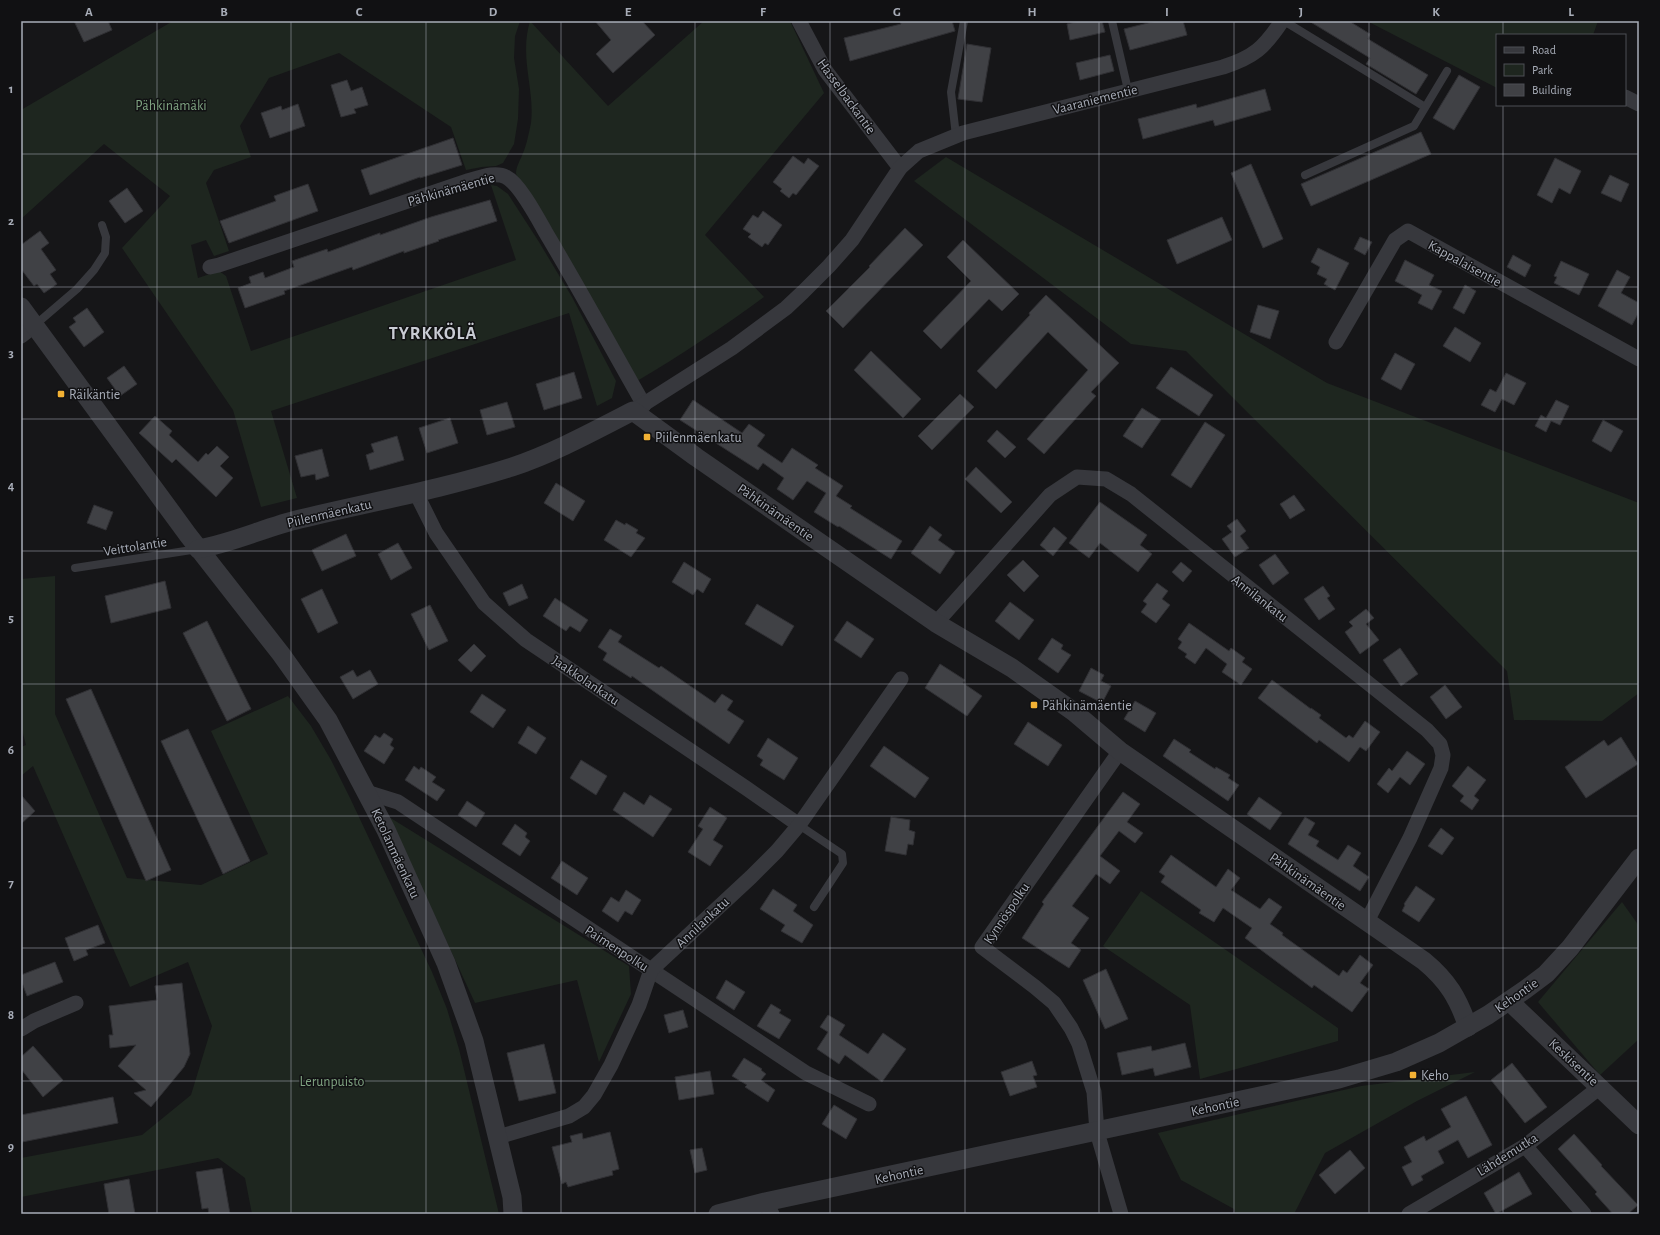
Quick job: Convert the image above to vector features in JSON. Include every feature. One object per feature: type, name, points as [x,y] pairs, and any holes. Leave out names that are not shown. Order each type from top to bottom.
[{"type":"street","name":"Hasselbackantie","points":[[799,21],[825,70],[900,168]]},
{"type":"street","name":"Vaaraniementie","points":[[900,168],[919,150],[956,136],[1128,90],[1223,67],[1241,61],[1261,48],[1283,21]]},
{"type":"street","points":[[1626,98],[1639,104]]},
{"type":"street","name":"Piilenmäenkatu","points":[[198,549],[215,546],[298,519],[416,493],[514,466],[545,453],[639,408],[732,348],[786,308],[829,266],[852,240],[900,168]]},
{"type":"street","name":"Pähkinämäentie","points":[[210,267],[467,181],[499,174],[507,177],[516,186],[526,200],[580,289],[639,408],[696,457],[936,623],[1012,668],[1074,712],[1120,751],[1436,970],[1457,998],[1468,1027]]},
{"type":"street","name":"Kappalaisentie","points":[[1336,342],[1395,240],[1408,231],[1639,360]]},
{"type":"street","points":[[21,307],[28,331],[198,549]]},
{"type":"street","name":"Annilankatu","points":[[936,623],[1050,495],[1077,477],[1106,479],[1131,494],[1427,730],[1440,744],[1443,755],[1441,768],[1410,838],[1367,922]]},
{"type":"street","name":"Jaakkolankatu","points":[[416,493],[436,533],[459,570],[484,603],[505,623],[526,640],[746,788],[798,825]]},
{"type":"street","name":"Ketolanmäenkatu","points":[[198,549],[281,654],[328,720],[386,830],[446,963],[473,1037],[498,1137],[513,1206],[523,1214]]},
{"type":"street","name":"Annilankatu","points":[[498,1137],[569,1116],[584,1107],[594,1095],[611,1065],[639,1005],[651,970],[751,877],[777,850],[798,825],[901,679]]},
{"type":"street","name":"Kynnöspolku","points":[[1098,1132],[1094,1092],[1086,1061],[1071,1028],[1054,1003],[982,947],[1120,751]]},
{"type":"street","name":"Paimenpolku","points":[[366,792],[398,802],[806,1073],[869,1104]]},
{"type":"street","name":"Kehontie","points":[[718,1214],[769,1208],[1098,1132],[1339,1079],[1396,1062],[1426,1050],[1468,1027],[1509,1001],[1546,974],[1570,948],[1639,858]]},
{"type":"street","name":"Keskisentie","points":[[1509,1001],[1639,1125]]},
{"type":"street","points":[[21,1029],[34,1021],[76,1003]]},
{"type":"street","name":"Lähdemutka","points":[[1409,1214],[1525,1146],[1600,1087]]},
{"type":"street","points":[[1098,1132],[1121,1214]]},
{"type":"street","points":[[1525,1146],[1584,1214]]},
{"type":"lane","points":[[956,136],[951,92],[964,21]]},
{"type":"lane","points":[[1112,21],[1128,90]]},
{"type":"lane","points":[[1283,21],[1425,107]]},
{"type":"lane","points":[[1305,175],[1414,126],[1447,71]]},
{"type":"lane","points":[[28,331],[77,290],[94,270],[104,253],[106,237],[102,225]]},
{"type":"lane","name":"Veittolantie","points":[[75,568],[198,549]]},
{"type":"lane","points":[[798,825],[842,854],[843,863],[814,907]]},
{"type":"green space","name":"Pähkinämäki","points":[[173,21],[520,21],[515,36],[514,58],[519,89],[518,119],[514,144],[503,163],[496,166],[466,170],[451,127],[339,53],[269,78],[240,126],[251,157],[214,170],[206,183],[229,251],[214,256],[206,240],[191,245],[198,278],[219,271],[226,276],[251,351],[516,260],[491,185],[497,186],[508,194],[572,297],[616,381],[612,398],[597,406],[569,313],[271,411],[297,498],[261,507],[233,410],[122,248],[170,196],[104,144],[21,219],[21,110]]},
{"type":"green space","points":[[530,21],[608,106],[704,21],[790,21],[824,93],[705,235],[764,297],[702,340],[637,381],[516,174],[516,170],[526,146],[531,123],[532,110],[526,48]]},
{"type":"green space","points":[[1367,21],[1598,21],[1593,34],[1496,34],[1496,87]]},
{"type":"green space","points":[[946,157],[1327,383],[1639,503],[1639,693],[1602,721],[1514,720],[1507,671],[1186,351],[1131,344],[914,181]]},
{"type":"green space","name":"Lerunpuisto","points":[[55,576],[55,714],[127,878],[201,885],[268,854],[211,731],[288,696],[311,726],[331,760],[350,798],[432,972],[447,1009],[459,1049],[499,1214],[252,1214],[245,1178],[218,1158],[21,1197],[21,1158],[142,1135],[191,1095],[212,1026],[188,962],[130,987],[33,766],[21,776],[21,747],[26,745],[21,726],[21,579]]},
{"type":"green space","points":[[389,817],[629,966],[631,994],[599,1062],[577,980],[475,1003]]},
{"type":"green space","points":[[1141,891],[1338,1028],[1338,1041],[1200,1079],[1190,1005],[1103,946]]},
{"type":"green space","points":[[1622,902],[1639,926],[1639,1039],[1600,1075],[1538,1002]]},
{"type":"green space","points":[[1475,1072],[1417,1101],[1325,1153],[1294,1214],[1236,1214],[1234,1209],[1181,1180],[1158,1133],[1361,1086]]},
{"type":"building","points":[[74,21],[108,21],[112,30],[84,42]]},
{"type":"building","points":[[595,21],[642,21],[655,35],[613,73],[596,54],[611,40]]},
{"type":"building","points":[[900,21],[952,21],[955,31],[850,61],[844,38],[901,24]]},
{"type":"building","points":[[1079,21],[1102,21],[1105,32],[1070,40],[1067,24]]},
{"type":"building","points":[[1156,21],[1183,21],[1187,35],[1130,50],[1124,29]]},
{"type":"building","points":[[1309,21],[1349,21],[1370,34],[1368,39],[1428,75],[1416,94],[1366,64],[1370,58]]},
{"type":"building","points":[[967,44],[991,48],[982,102],[958,99]]},
{"type":"building","points":[[1110,55],[1114,71],[1080,80],[1076,63]]},
{"type":"building","points":[[1459,75],[1480,87],[1454,130],[1433,118]]},
{"type":"building","points":[[347,80],[351,91],[362,87],[368,105],[354,109],[356,113],[341,117],[331,85]]},
{"type":"building","points":[[1265,89],[1271,110],[1215,126],[1213,120],[1143,139],[1138,119],[1196,104],[1197,108]]},
{"type":"building","points":[[298,104],[305,126],[270,138],[261,113],[281,106],[282,110]]},
{"type":"building","points":[[1421,132],[1431,154],[1311,206],[1301,184]]},
{"type":"building","points":[[453,138],[462,165],[420,177],[370,195],[361,170]]},
{"type":"building","points":[[793,156],[804,164],[808,158],[819,166],[796,195],[793,193],[789,198],[780,191],[782,189],[773,182]]},
{"type":"building","points":[[1555,158],[1581,171],[1570,194],[1559,188],[1552,203],[1537,195]]},
{"type":"building","points":[[1251,164],[1283,239],[1263,248],[1231,173]]},
{"type":"building","points":[[1610,175],[1629,184],[1621,202],[1601,193]]},
{"type":"building","points":[[308,184],[318,211],[229,243],[220,221],[276,201],[274,196]]},
{"type":"building","points":[[127,188],[143,211],[125,223],[109,201]]},
{"type":"building","points":[[490,200],[497,221],[438,240],[439,241],[404,253],[404,251],[353,270],[352,267],[284,291],[285,294],[245,308],[238,288],[251,283],[249,277],[263,272],[265,278],[294,267],[292,261],[327,249],[328,252],[380,233],[380,235],[431,217]]},
{"type":"building","points":[[763,211],[782,225],[768,245],[765,243],[762,247],[748,237],[751,234],[743,229],[753,215],[758,218]]},
{"type":"building","points":[[1222,217],[1232,240],[1177,264],[1167,240]]},
{"type":"building","points":[[905,228],[923,245],[843,328],[826,311],[870,267],[869,266]]},
{"type":"building","points":[[40,231],[49,243],[41,249],[56,270],[50,274],[57,284],[44,293],[37,284],[34,286],[21,269],[21,245]]},
{"type":"building","points":[[1360,237],[1372,242],[1365,255],[1354,249]]},
{"type":"building","points":[[963,240],[1019,294],[1002,311],[989,299],[941,349],[923,331],[971,281],[947,257]]},
{"type":"building","points":[[1318,248],[1349,263],[1335,290],[1324,284],[1327,279],[1317,274],[1320,267],[1311,262]]},
{"type":"building","points":[[1513,255],[1531,265],[1525,277],[1507,267]]},
{"type":"building","points":[[1405,260],[1434,275],[1429,285],[1442,291],[1432,310],[1418,303],[1422,295],[1395,281]]},
{"type":"building","points":[[1561,261],[1589,274],[1579,295],[1554,283],[1557,277],[1554,276]]},
{"type":"building","points":[[1617,270],[1630,277],[1621,293],[1639,303],[1639,312],[1632,325],[1598,306]]},
{"type":"building","points":[[1465,285],[1476,291],[1464,314],[1453,308]]},
{"type":"building","points":[[1046,295],[1119,363],[1091,392],[1096,396],[1044,454],[1027,439],[1088,370],[1048,332],[996,389],[977,371],[1030,315],[1029,313]]},
{"type":"building","points":[[1258,305],[1279,311],[1270,339],[1250,332]]},
{"type":"building","points":[[87,308],[104,332],[84,347],[69,327],[76,322],[73,318]]},
{"type":"building","points":[[1455,327],[1481,343],[1470,362],[1443,346]]},
{"type":"building","points":[[871,351],[921,399],[903,418],[854,370]]},
{"type":"building","points":[[1395,353],[1415,364],[1401,390],[1381,379]]},
{"type":"building","points":[[124,366],[137,384],[120,396],[107,378]]},
{"type":"building","points":[[1171,367],[1213,395],[1199,416],[1156,388]]},
{"type":"building","points":[[574,372],[582,398],[544,410],[536,384]]},
{"type":"building","points":[[1506,373],[1526,383],[1514,405],[1502,399],[1495,412],[1481,405],[1490,389],[1496,392]]},
{"type":"building","points":[[960,394],[974,407],[932,450],[918,436]]},
{"type":"building","points":[[693,400],[742,433],[749,424],[765,435],[757,446],[782,463],[792,448],[818,465],[815,468],[843,486],[836,496],[852,506],[850,508],[902,541],[891,559],[814,512],[826,493],[807,481],[793,500],[777,489],[784,478],[763,463],[758,470],[680,420]]},
{"type":"building","points":[[1556,400],[1569,406],[1560,425],[1551,421],[1546,432],[1535,426],[1541,415],[1546,418]]},
{"type":"building","points":[[507,402],[515,427],[487,435],[480,410]]},
{"type":"building","points":[[1142,408],[1161,420],[1142,448],[1123,436]]},
{"type":"building","points":[[155,416],[172,431],[169,435],[198,462],[206,453],[208,455],[217,446],[229,457],[220,466],[233,478],[216,497],[176,459],[172,463],[139,433]]},
{"type":"building","points":[[450,418],[458,443],[427,453],[419,428]]},
{"type":"building","points":[[1603,420],[1623,431],[1611,452],[1592,441]]},
{"type":"building","points":[[1205,422],[1225,435],[1191,488],[1171,475]]},
{"type":"building","points":[[997,430],[1016,447],[1005,458],[987,441]]},
{"type":"building","points":[[397,436],[404,460],[370,470],[366,455],[374,452],[371,444]]},
{"type":"building","points":[[322,449],[329,476],[316,480],[315,474],[301,477],[295,456]]},
{"type":"building","points":[[976,467],[1012,502],[1001,513],[965,479]]},
{"type":"building","points":[[556,483],[585,501],[573,521],[544,503]]},
{"type":"building","points":[[1294,495],[1305,510],[1290,519],[1280,504]]},
{"type":"building","points":[[1100,502],[1147,535],[1140,545],[1152,554],[1138,572],[1100,543],[1089,558],[1069,543]]},
{"type":"building","points":[[94,505],[113,512],[106,530],[87,523]]},
{"type":"building","points":[[1237,519],[1246,531],[1240,536],[1249,548],[1235,557],[1222,539],[1232,532],[1227,526]]},
{"type":"building","points":[[616,520],[625,525],[626,523],[638,530],[636,533],[645,538],[631,557],[604,540]]},
{"type":"building","points":[[930,526],[942,535],[938,540],[955,552],[940,574],[911,553]]},
{"type":"building","points":[[1054,527],[1067,538],[1053,556],[1040,545]]},
{"type":"building","points":[[346,534],[356,556],[322,571],[312,550]]},
{"type":"building","points":[[398,543],[412,568],[391,580],[378,554]]},
{"type":"building","points":[[1275,554],[1289,573],[1273,585],[1259,565]]},
{"type":"building","points":[[1023,560],[1039,576],[1024,592],[1007,575]]},
{"type":"building","points":[[684,562],[711,579],[703,593],[697,589],[693,595],[672,582]]},
{"type":"building","points":[[1181,562],[1192,571],[1183,582],[1172,572]]},
{"type":"building","points":[[165,581],[171,608],[111,623],[105,596]]},
{"type":"building","points":[[1157,583],[1168,591],[1162,599],[1170,605],[1156,623],[1141,612],[1147,604],[1143,601]]},
{"type":"building","points":[[522,584],[528,598],[509,606],[503,593]]},
{"type":"building","points":[[1323,586],[1330,596],[1327,598],[1335,609],[1319,620],[1304,599]]},
{"type":"building","points":[[322,589],[338,623],[318,633],[301,599]]},
{"type":"building","points":[[555,598],[588,620],[580,632],[570,626],[566,631],[543,616]]},
{"type":"building","points":[[1010,602],[1034,620],[1019,640],[995,621]]},
{"type":"building","points":[[757,604],[794,626],[782,646],[745,624]]},
{"type":"building","points":[[430,605],[448,641],[429,650],[411,614]]},
{"type":"building","points":[[1366,609],[1374,618],[1366,624],[1379,640],[1360,654],[1345,632],[1353,626],[1349,622]]},
{"type":"building","points":[[207,621],[251,709],[227,721],[183,633]]},
{"type":"building","points":[[847,621],[874,639],[861,658],[834,640]]},
{"type":"building","points":[[1189,623],[1229,651],[1231,648],[1245,658],[1242,662],[1252,669],[1241,685],[1222,672],[1227,664],[1206,648],[1195,664],[1185,657],[1187,654],[1178,648],[1182,642],[1178,639]]},
{"type":"building","points":[[610,629],[622,636],[618,642],[659,668],[661,666],[715,703],[722,694],[733,701],[727,710],[744,721],[729,744],[632,676],[631,678],[603,660],[607,653],[598,647]]},
{"type":"building","points":[[1052,638],[1063,645],[1061,649],[1071,655],[1058,673],[1038,659]]},
{"type":"building","points":[[474,644],[486,656],[471,672],[458,660]]},
{"type":"building","points":[[1400,648],[1418,674],[1401,686],[1383,660]]},
{"type":"building","points":[[940,664],[965,680],[963,683],[982,696],[967,716],[925,688]]},
{"type":"building","points":[[1091,668],[1104,675],[1101,681],[1111,686],[1102,703],[1079,691]]},
{"type":"building","points":[[353,670],[357,677],[370,670],[378,684],[353,699],[340,677]]},
{"type":"building","points":[[1272,680],[1321,715],[1319,718],[1346,738],[1349,735],[1353,738],[1365,721],[1380,732],[1366,751],[1360,747],[1349,762],[1319,740],[1317,743],[1258,698]]},
{"type":"building","points":[[1445,685],[1462,707],[1446,719],[1430,697]]},
{"type":"building","points":[[91,689],[171,870],[146,881],[66,699]]},
{"type":"building","points":[[482,694],[506,710],[493,728],[470,712]]},
{"type":"building","points":[[1135,701],[1156,713],[1145,732],[1124,719]]},
{"type":"building","points":[[1028,722],[1062,745],[1048,766],[1014,744]]},
{"type":"building","points":[[528,726],[546,738],[536,754],[518,743]]},
{"type":"building","points":[[188,729],[250,861],[223,874],[161,741]]},
{"type":"building","points":[[384,733],[393,739],[390,745],[394,748],[384,764],[364,751],[375,735],[380,738]]},
{"type":"building","points":[[1621,737],[1638,764],[1586,798],[1565,767],[1604,740],[1608,746]]},
{"type":"building","points":[[768,738],[798,758],[784,780],[760,765],[763,760],[757,756]]},
{"type":"building","points":[[1174,739],[1191,750],[1189,752],[1215,769],[1216,767],[1230,775],[1228,778],[1239,785],[1228,801],[1163,756]]},
{"type":"building","points":[[884,746],[929,778],[915,798],[870,766]]},
{"type":"building","points":[[1407,751],[1425,764],[1410,785],[1400,777],[1388,793],[1377,784],[1389,768],[1392,771]]},
{"type":"building","points":[[581,760],[607,776],[596,795],[570,778]]},
{"type":"building","points":[[414,766],[419,770],[421,767],[436,777],[432,782],[445,790],[437,801],[405,780]]},
{"type":"building","points":[[1468,766],[1486,780],[1474,796],[1479,800],[1472,810],[1460,801],[1464,796],[1452,786]]},
{"type":"building","points":[[624,792],[644,805],[650,795],[672,809],[653,837],[613,810]]},
{"type":"building","points":[[1123,792],[1140,804],[1127,822],[1143,833],[1135,843],[1119,831],[1100,856],[1120,871],[1110,884],[1096,874],[1072,906],[1089,918],[1071,943],[1081,950],[1069,968],[1022,938],[1044,904],[1042,902]]},
{"type":"building","points":[[21,795],[35,811],[21,824]]},
{"type":"building","points":[[1259,797],[1282,813],[1270,830],[1247,814]]},
{"type":"building","points":[[467,801],[485,813],[476,827],[458,815]]},
{"type":"building","points":[[710,807],[727,818],[713,840],[723,846],[710,866],[688,852],[703,829],[698,826]]},
{"type":"building","points":[[891,817],[910,820],[909,830],[915,832],[913,845],[908,844],[906,855],[885,851]]},
{"type":"building","points":[[1305,817],[1315,823],[1308,835],[1319,841],[1316,846],[1338,860],[1348,845],[1361,853],[1353,866],[1369,877],[1360,891],[1288,844]]},
{"type":"building","points":[[515,824],[527,833],[525,837],[530,841],[520,856],[502,844]]},
{"type":"building","points":[[1441,828],[1454,838],[1442,855],[1428,846]]},
{"type":"building","points":[[1171,855],[1216,887],[1228,869],[1240,878],[1231,890],[1260,909],[1269,898],[1282,907],[1270,924],[1283,933],[1282,935],[1339,976],[1343,970],[1347,973],[1360,955],[1373,965],[1360,983],[1369,989],[1352,1012],[1314,985],[1312,988],[1245,938],[1252,928],[1223,908],[1214,922],[1199,913],[1201,910],[1161,882],[1165,876],[1159,872]]},
{"type":"building","points":[[562,861],[588,878],[577,895],[551,878]]},
{"type":"building","points":[[1416,886],[1435,899],[1419,922],[1402,911],[1405,905],[1404,904]]},
{"type":"building","points":[[773,889],[797,905],[793,911],[813,925],[802,943],[781,931],[785,925],[760,909]]},
{"type":"building","points":[[626,890],[641,900],[632,915],[625,911],[618,922],[602,911],[611,897],[619,902]]},
{"type":"building","points":[[98,925],[105,943],[86,950],[88,955],[74,961],[65,938]]},
{"type":"building","points":[[55,962],[63,982],[27,996],[21,980],[21,975]]},
{"type":"building","points":[[1106,969],[1128,1019],[1105,1029],[1083,980]]},
{"type":"building","points":[[726,980],[745,992],[734,1010],[716,998]]},
{"type":"building","points":[[182,983],[190,1054],[184,1067],[151,1107],[134,1093],[146,1090],[118,1066],[136,1045],[110,1048],[109,1035],[113,1035],[109,1006],[157,1000],[155,986]]},
{"type":"building","points":[[771,1004],[781,1010],[779,1013],[791,1020],[779,1039],[757,1026]]},
{"type":"building","points":[[683,1010],[688,1027],[669,1033],[664,1015]]},
{"type":"building","points":[[828,1015],[845,1025],[839,1035],[868,1054],[883,1033],[906,1049],[882,1082],[845,1055],[839,1064],[817,1049],[828,1032],[820,1027]]},
{"type":"building","points":[[1185,1043],[1191,1067],[1155,1076],[1153,1068],[1122,1075],[1117,1053],[1151,1046],[1152,1051]]},
{"type":"building","points":[[544,1044],[556,1093],[519,1101],[507,1053]]},
{"type":"building","points":[[33,1046],[63,1080],[43,1097],[21,1069],[21,1057]]},
{"type":"building","points":[[744,1058],[762,1069],[761,1070],[766,1074],[761,1080],[775,1090],[768,1102],[745,1087],[747,1085],[732,1076]]},
{"type":"building","points":[[1032,1061],[1037,1075],[1033,1076],[1037,1087],[1010,1096],[1001,1072]]},
{"type":"building","points":[[1512,1063],[1547,1107],[1525,1123],[1491,1080]]},
{"type":"building","points":[[710,1071],[714,1094],[679,1100],[675,1077]]},
{"type":"building","points":[[1466,1096],[1492,1145],[1468,1158],[1458,1140],[1438,1151],[1444,1163],[1421,1176],[1423,1180],[1412,1186],[1402,1167],[1412,1162],[1404,1147],[1424,1136],[1426,1141],[1451,1127],[1441,1109]]},
{"type":"building","points":[[113,1097],[118,1123],[22,1142],[21,1115]]},
{"type":"building","points":[[834,1105],[857,1119],[846,1139],[822,1124]]},
{"type":"building","points":[[610,1132],[619,1169],[612,1171],[613,1175],[568,1187],[566,1182],[562,1184],[552,1147],[572,1142],[570,1136],[582,1133],[583,1139]]},
{"type":"building","points":[[1574,1134],[1602,1165],[1601,1166],[1638,1205],[1628,1214],[1613,1214],[1595,1194],[1597,1192],[1558,1149]]},
{"type":"building","points":[[702,1148],[707,1170],[695,1173],[690,1150]]},
{"type":"building","points":[[1350,1150],[1365,1168],[1335,1194],[1319,1175]]},
{"type":"building","points":[[222,1168],[230,1214],[209,1214],[208,1208],[202,1209],[196,1172]]},
{"type":"building","points":[[1519,1172],[1532,1194],[1496,1214],[1484,1193]]},
{"type":"building","points":[[129,1179],[135,1214],[109,1214],[104,1184]]},
{"type":"place","name":"Räikäntie","points":[[61,394]]},
{"type":"place","name":"Piilenmäenkatu","points":[[647,437]]},
{"type":"place","name":"Pähkinämäentie","points":[[1034,705]]},
{"type":"place","name":"Keho","points":[[1413,1075]]},
{"type":"district","name":"TYRKKÖLÄ","points":[[433,333]]}]
